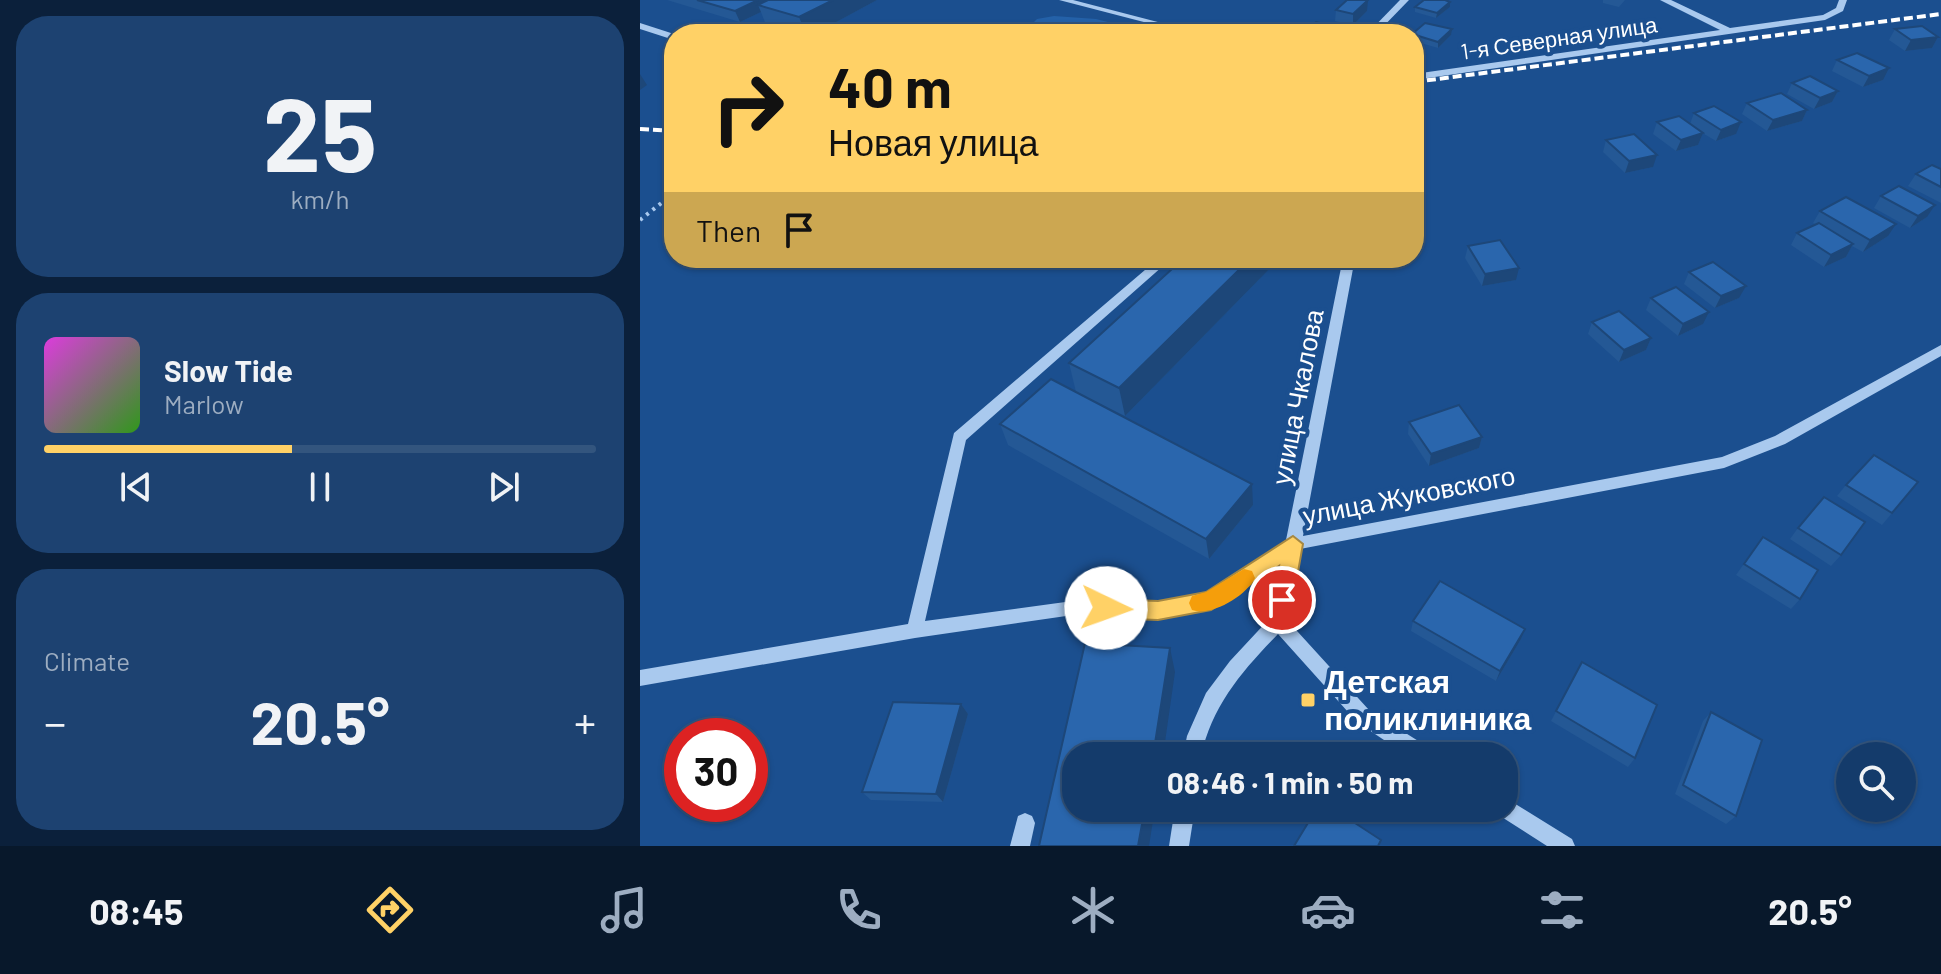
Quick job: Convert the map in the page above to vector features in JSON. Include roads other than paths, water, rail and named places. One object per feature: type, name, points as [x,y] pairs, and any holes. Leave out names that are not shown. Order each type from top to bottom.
[{"type":"street","points":[[1063,0],[1160,24]]},
{"type":"street","points":[[1381,24],[1405,0]]},
{"type":"street","points":[[1664,0],[1730,32]]},
{"type":"street","name":"1-я Северная улица","points":[[1424,76],[1825,17],[1840,9],[1843,0]]},
{"type":"street","points":[[640,26],[664,34]]},
{"type":"street","points":[[915,630],[959,437],[1154,268]]},
{"type":"street","name":"улица Чкалова","points":[[1278,622],[1347,268]]},
{"type":"street","name":"улица Жуковского","points":[[640,678],[915,630],[1080,607],[1158,610],[1211,601],[1293,544],[1724,462],[1780,440],[1941,350]]},
{"type":"street","points":[[1194,742],[1196,727],[1234,667],[1278,622],[1363,716],[1403,742]]},
{"type":"street","points":[[1518,816],[1565,846]]},
{"type":"street","points":[[1179,846],[1183,822]]},
{"type":"street","points":[[1020,846],[1025,823]]},
{"type":"railway","points":[[1424,81],[1941,14]]},
{"type":"railway","points":[[640,129],[664,130]]},
{"type":"place","name":"Детская поликлиника","points":[[1308,700]]}]
